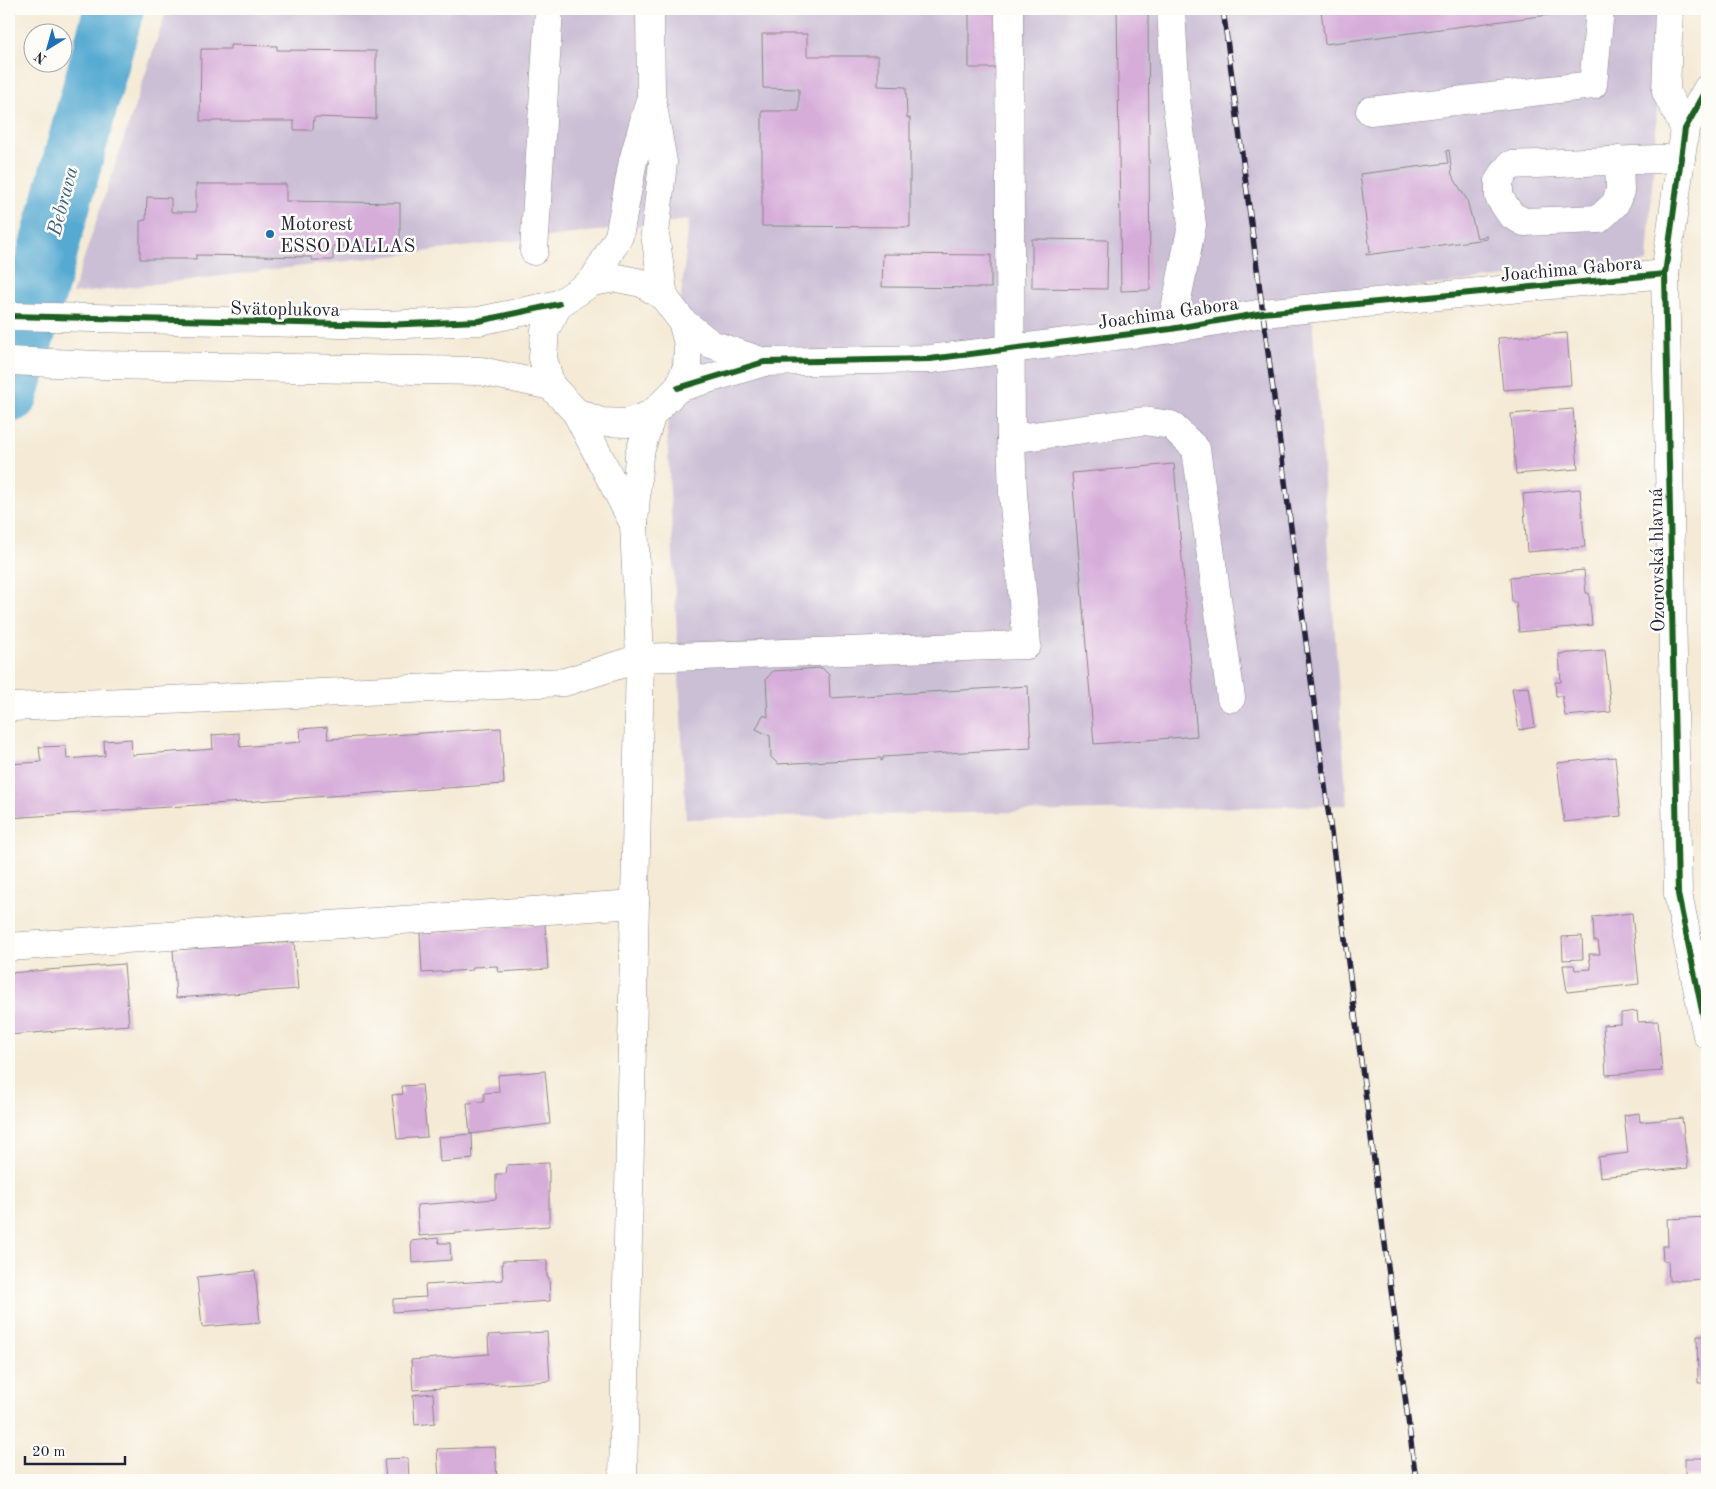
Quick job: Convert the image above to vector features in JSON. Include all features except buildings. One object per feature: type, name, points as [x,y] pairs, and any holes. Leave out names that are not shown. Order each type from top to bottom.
[{"type":"street","points":[[534,251],[549,9]]},
{"type":"street","points":[[650,9],[651,95],[663,162],[655,234],[664,297]]},
{"type":"street","points":[[13,707],[565,682],[640,658],[1027,645],[1013,494],[1011,439],[1010,9]]},
{"type":"street","points":[[1171,9],[1176,99],[1192,225],[1171,329]]},
{"type":"street","points":[[1370,111],[1593,85],[1600,9]]},
{"type":"street","points":[[1669,9],[1666,92],[1685,129]]},
{"type":"street","name":"Ozorovská hlavná","points":[[1707,89],[1685,129],[1665,274],[1678,894],[1707,1035]]},
{"type":"street","points":[[592,282],[619,236],[633,161],[651,95]]},
{"type":"street","points":[[1619,160],[1681,158]]},
{"type":"street","name":"Joachima Gabora","points":[[678,388],[764,362],[930,359],[1171,329],[1263,313],[1665,274]]},
{"type":"street","points":[[576,412],[601,422],[628,423],[652,414],[678,388],[687,367],[688,344],[682,321],[664,297],[642,283],[617,278],[592,282],[559,304],[545,330],[543,358],[551,386],[576,412],[634,524]]},
{"type":"street","name":"Svätoplukova","points":[[9,316],[383,325],[479,321],[559,304]]},
{"type":"street","name":"Joachima Gabora","points":[[682,321],[711,344],[764,362]]},
{"type":"street","points":[[9,361],[98,365],[481,371],[551,386]]},
{"type":"street","points":[[623,1480],[640,658],[634,524],[639,455],[652,414]]},
{"type":"street","points":[[1011,439],[1144,421],[1171,425],[1196,449],[1231,698]]},
{"type":"street","points":[[9,947],[635,904]]},
{"type":"shaded area","points":[[167,9],[1664,9],[1647,262],[1311,298],[1347,805],[686,819],[667,432],[689,220],[72,294]]},
{"type":"waterway","name":"Bebrava","points":[[9,393],[114,9]]},
{"type":"railway","points":[[1223,9],[1416,1480]]},
{"type":"cycle path","points":[[1707,89],[1685,129],[1665,274],[1678,894],[1707,1035]]},
{"type":"cycle path","points":[[678,388],[764,362],[930,359],[1171,329],[1263,313],[1665,274]]},
{"type":"cycle path","points":[[9,316],[383,325],[479,321],[559,304]]},
{"type":"place","name":"Motorest ESSO DALLAS","points":[[270,234]]}]
